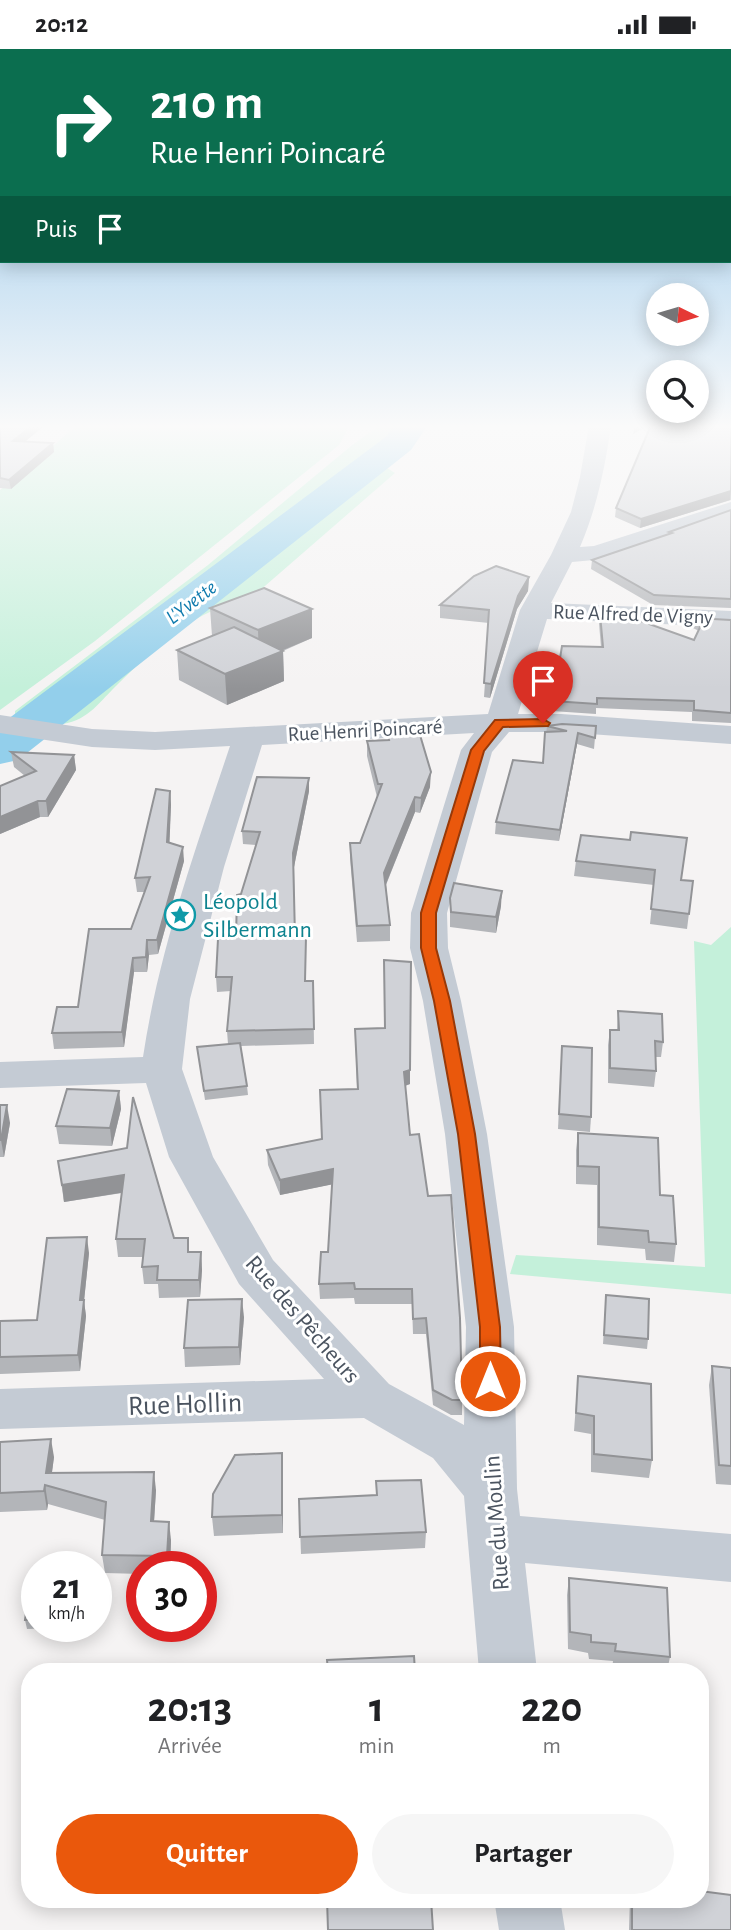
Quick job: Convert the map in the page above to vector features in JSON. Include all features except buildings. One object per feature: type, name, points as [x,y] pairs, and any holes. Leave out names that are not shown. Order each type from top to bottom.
[{"type":"street","points":[[500,723],[534,610],[564,555],[583,513]]},
{"type":"street","points":[[564,555],[596,554],[720,513]]},
{"type":"street","name":"Rue Alfred de Vigny","points":[[534,610],[731,619]]},
{"type":"street","name":"Rue Henri Poincaré","points":[[1,725],[54,733],[155,741],[500,723],[561,723],[731,735]]},
{"type":"street","name":"Rue du Moulin","points":[[500,723],[477,750],[429,913],[429,948],[442,1001],[467,1134],[490,1327],[493,1513],[507,1663]]},
{"type":"street","name":"Rue des Pêcheurs","points":[[249,737],[206,867],[171,999],[162,1069],[191,1157],[256,1272],[371,1398],[451,1443],[493,1513]]},
{"type":"street","points":[[0,1075],[162,1069]]},
{"type":"street","name":"Rue Hollin","points":[[0,1409],[371,1398]]},
{"type":"street","points":[[493,1513],[731,1558]]},
{"type":"street","points":[[528,1908],[532,1930]]},
{"type":"green space","points":[[0,513],[255,513],[95,641],[0,710]]},
{"type":"green space","points":[[271,513],[349,513],[250,599],[212,611],[162,643],[94,709],[80,718],[57,724],[15,717],[15,711],[208,565]]},
{"type":"green space","points":[[731,927],[731,1294],[510,1274],[516,1255],[705,1267],[694,941],[711,945]]},
{"type":"waterway","name":"L'Yvette","points":[[0,749],[308,513]]},
{"type":"place","name":"Léopold Silbermann","points":[[180,915]]},
{"type":"route","points":[[490,1381],[490,1327],[467,1134],[442,1001],[429,948],[429,913],[477,750],[500,723],[543,723]]}]
